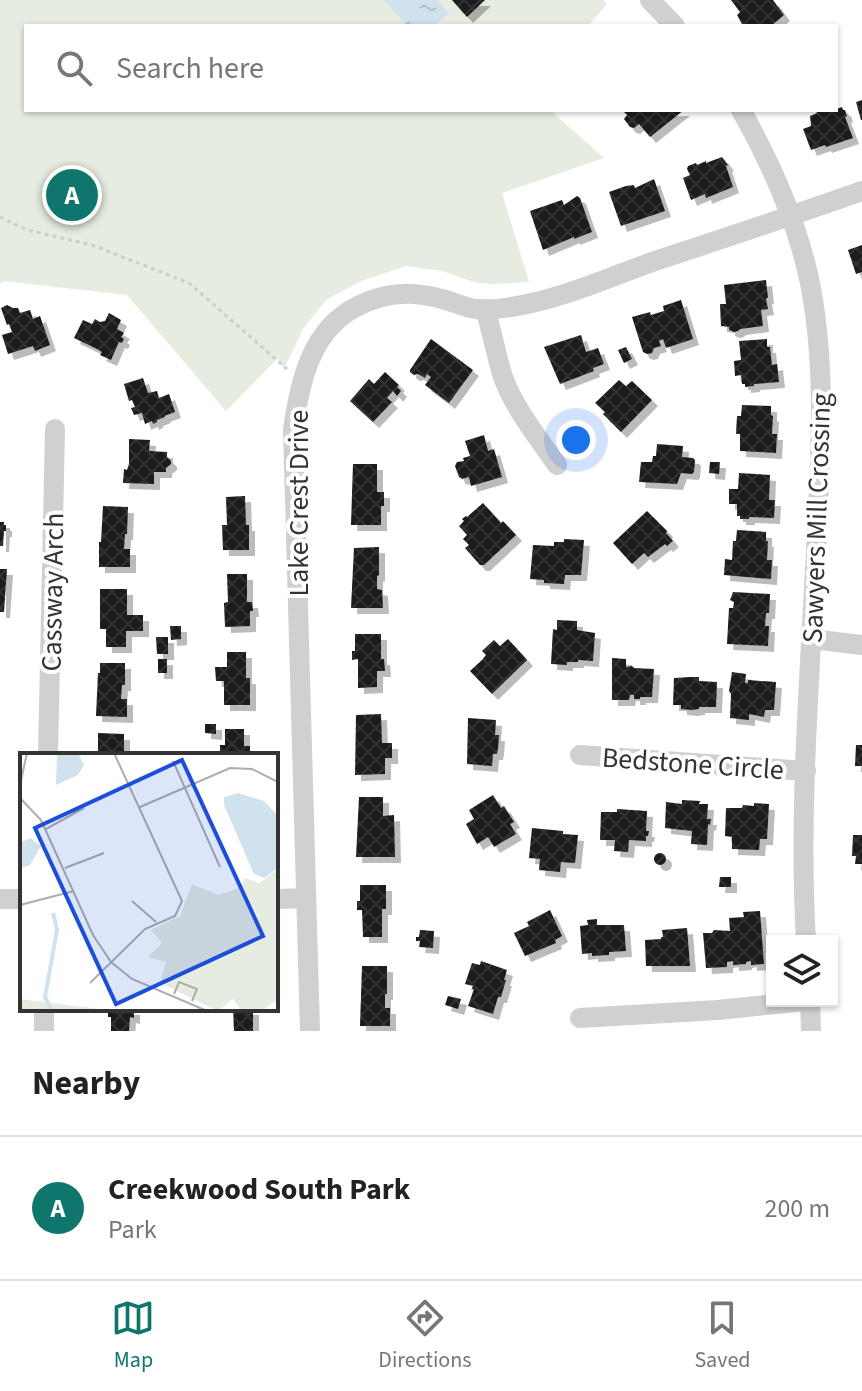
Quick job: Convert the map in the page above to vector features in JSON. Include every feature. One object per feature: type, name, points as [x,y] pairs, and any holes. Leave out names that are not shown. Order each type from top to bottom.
[{"type":"street","points":[[650,0],[673,24]]},
{"type":"street","name":"Sawyers Mill Crossing","points":[[742,112],[762,147],[793,216],[813,300],[822,384],[806,771],[803,897],[806,935]]},
{"type":"street","name":"Lake Crest Drive","points":[[310,1031],[293,429],[302,382],[315,348],[326,330],[357,306],[384,295],[428,295],[475,309],[510,307],[557,296],[862,191]]},
{"type":"street","points":[[485,309],[503,376],[531,428],[557,465]]},
{"type":"street","name":"Cassway Arch","points":[[48,753],[55,429]]},
{"type":"street","points":[[812,639],[862,645]]},
{"type":"street","name":"Bedstone Circle","points":[[580,755],[806,771]]},
{"type":"street","points":[[278,899],[306,898]]},
{"type":"street","points":[[580,1018],[766,1005]]},
{"type":"street","points":[[808,1007],[811,1031]]},
{"type":"path","points":[[0,217],[27,230],[92,245],[189,283],[302,382]]},
{"type":"shaded area","points":[[0,0],[603,0],[607,4],[590,24],[24,24],[24,112],[552,112],[604,158],[502,193],[529,282],[473,282],[443,271],[406,266],[361,281],[326,300],[303,329],[284,369],[278,358],[226,411],[127,295],[4,281],[0,284]]},
{"type":"water","points":[[384,0],[437,0],[449,13],[437,24],[406,24]]},
{"type":"building","points":[[452,0],[485,0],[467,17]]},
{"type":"building","points":[[731,0],[773,0],[784,15],[773,24],[742,24],[737,15],[740,12]]},
{"type":"building","points":[[862,100],[862,120],[861,120],[856,102]]},
{"type":"building","points":[[838,108],[845,110],[853,138],[811,150],[803,129],[811,126],[810,116],[816,112],[838,112]]},
{"type":"building","points":[[624,112],[681,112],[650,137],[639,124],[630,127],[624,119],[627,115]]},
{"type":"building","points":[[722,157],[728,165],[733,187],[706,198],[705,194],[691,200],[683,178],[690,175],[688,166]]},
{"type":"building","points":[[654,179],[665,211],[621,226],[609,192],[626,186],[634,185],[635,188]]},
{"type":"building","points":[[577,196],[592,232],[543,250],[530,211],[562,200],[564,205]]},
{"type":"building","points":[[862,245],[862,272],[856,274],[848,250]]},
{"type":"building","points":[[766,280],[768,309],[761,310],[763,326],[734,332],[729,327],[721,326],[720,304],[726,304],[724,285]]},
{"type":"building","points":[[681,300],[693,339],[666,348],[663,339],[659,341],[661,346],[654,348],[652,353],[643,352],[632,317],[664,311],[663,306]]},
{"type":"building","points":[[7,305],[18,308],[20,313],[30,310],[33,319],[40,316],[50,345],[35,351],[33,346],[8,354],[2,335],[12,332],[1,308]]},
{"type":"building","points":[[109,313],[121,320],[117,329],[124,333],[121,337],[124,339],[122,343],[119,342],[111,360],[74,338],[83,320],[92,324],[95,319],[105,321]]},
{"type":"building","points":[[581,335],[586,352],[598,348],[604,364],[560,384],[544,347]]},
{"type":"building","points":[[431,339],[473,370],[449,403],[425,385],[431,377],[410,372]]},
{"type":"building","points":[[767,339],[772,365],[777,364],[779,382],[745,387],[741,375],[735,376],[734,361],[741,360],[739,341]]},
{"type":"building","points":[[626,347],[632,359],[624,363],[618,350]]},
{"type":"building","points":[[385,372],[401,391],[397,396],[393,391],[387,398],[392,402],[373,422],[350,401],[369,379],[374,384]]},
{"type":"building","points":[[143,378],[148,393],[157,391],[159,398],[169,394],[175,412],[153,424],[152,421],[145,424],[142,413],[134,415],[131,408],[135,407],[132,400],[129,401],[124,384]]},
{"type":"building","points":[[619,380],[626,386],[632,381],[652,400],[621,432],[595,403]]},
{"type":"building","points":[[742,405],[771,406],[772,434],[777,434],[776,453],[740,451],[740,434],[736,434],[737,416],[741,416]]},
{"type":"building","points":[[484,435],[488,451],[494,449],[502,477],[471,486],[469,477],[459,477],[455,466],[470,456],[465,441]]},
{"type":"building","points":[[129,439],[150,440],[149,451],[167,452],[171,464],[166,472],[154,472],[154,484],[123,483],[124,469],[127,470],[129,464]]},
{"type":"building","points":[[657,444],[683,446],[682,457],[695,460],[694,472],[681,473],[677,484],[639,482],[641,462],[652,462]]},
{"type":"building","points":[[710,462],[720,462],[719,474],[709,473]]},
{"type":"building","points":[[353,464],[377,464],[377,492],[384,492],[381,525],[351,525]]},
{"type":"building","points":[[739,473],[770,475],[769,500],[775,500],[774,518],[740,519],[737,516],[737,504],[729,504],[729,489],[738,489]]},
{"type":"building","points":[[245,496],[249,550],[223,550],[222,525],[227,525],[226,497]]},
{"type":"building","points":[[483,503],[516,535],[484,565],[480,565],[465,548],[469,545],[463,539],[467,535],[459,526],[464,521],[462,519]]},
{"type":"building","points":[[103,506],[128,507],[124,549],[130,549],[130,567],[99,567]]},
{"type":"building","points":[[647,511],[673,541],[648,557],[644,553],[632,564],[613,543]]},
{"type":"building","points":[[0,522],[6,525],[3,546],[0,546]]},
{"type":"building","points":[[737,530],[766,532],[767,560],[772,560],[771,579],[724,575],[725,559],[732,560]]},
{"type":"building","points":[[564,539],[584,540],[581,575],[565,575],[564,584],[530,579],[533,545],[554,546],[554,542],[564,542]]},
{"type":"building","points":[[379,547],[377,589],[382,590],[383,608],[351,608],[354,548]]},
{"type":"building","points":[[0,569],[7,569],[4,612],[0,612]]},
{"type":"building","points":[[227,574],[247,574],[247,602],[252,602],[253,611],[250,611],[250,626],[225,627]]},
{"type":"building","points":[[100,589],[127,589],[127,615],[143,615],[143,631],[126,631],[126,647],[106,647],[106,629],[100,629]]},
{"type":"building","points":[[733,592],[770,594],[765,626],[769,626],[768,646],[727,644]]},
{"type":"building","points":[[557,620],[577,621],[577,630],[595,633],[593,661],[551,664],[553,629],[557,630]]},
{"type":"building","points":[[170,626],[181,626],[181,639],[171,640]]},
{"type":"building","points":[[355,634],[381,634],[381,659],[384,659],[385,671],[377,671],[377,687],[358,688],[358,659],[352,660]]},
{"type":"building","points":[[156,637],[168,637],[168,654],[157,654]]},
{"type":"building","points":[[508,639],[527,660],[492,694],[470,671],[486,655],[482,651],[494,640],[500,646]]},
{"type":"building","points":[[227,652],[246,652],[250,705],[224,705],[224,681],[216,681],[215,667],[227,667]]},
{"type":"building","points":[[612,658],[626,659],[626,667],[654,669],[652,697],[634,699],[634,695],[630,695],[629,700],[612,700]]},
{"type":"building","points":[[158,659],[167,659],[167,673],[158,673]]},
{"type":"building","points":[[100,663],[125,663],[125,685],[122,685],[121,699],[127,699],[127,717],[96,716]]},
{"type":"building","points":[[732,672],[746,674],[745,683],[748,680],[776,682],[774,710],[765,710],[764,717],[749,714],[749,720],[730,718]]},
{"type":"building","points":[[699,677],[699,681],[717,682],[716,707],[692,710],[673,705],[674,678]]},
{"type":"building","points":[[381,714],[382,743],[392,743],[392,758],[385,758],[385,774],[355,775],[356,715]]},
{"type":"building","points":[[468,718],[496,720],[498,749],[497,754],[493,754],[492,766],[467,764]]},
{"type":"building","points":[[205,724],[216,724],[216,734],[205,733]]},
{"type":"building","points":[[225,729],[244,729],[244,746],[250,746],[250,753],[220,753],[220,745],[225,745]]},
{"type":"building","points":[[98,733],[124,734],[124,753],[98,753]]},
{"type":"building","points":[[856,745],[862,745],[862,766],[855,766]]},
{"type":"building","points":[[493,795],[514,822],[510,824],[516,834],[494,847],[488,837],[477,844],[466,824],[474,819],[469,810]]},
{"type":"building","points":[[359,797],[383,797],[383,816],[394,815],[395,857],[356,857]]},
{"type":"building","points":[[682,800],[708,804],[707,819],[711,819],[707,845],[691,844],[692,831],[665,828],[666,802],[682,804]]},
{"type":"building","points":[[754,803],[769,804],[767,839],[760,839],[759,850],[732,849],[732,837],[725,836],[726,808],[754,806]]},
{"type":"building","points":[[617,809],[647,811],[646,831],[649,831],[646,841],[629,840],[628,852],[614,851],[615,840],[600,840],[601,812],[617,812]]},
{"type":"building","points":[[532,828],[578,835],[575,863],[561,862],[560,872],[539,870],[540,859],[529,858]]},
{"type":"building","points":[[853,835],[862,835],[862,864],[855,864],[856,856],[852,856]]},
{"type":"building","points":[[660,853],[666,859],[660,865],[654,859]]},
{"type":"building","points":[[720,877],[731,877],[731,887],[719,887]]},
{"type":"building","points":[[360,885],[386,885],[382,937],[363,937],[362,910],[357,910]]},
{"type":"building","points":[[550,910],[562,936],[555,940],[556,943],[525,956],[514,933]]},
{"type":"building","points":[[760,911],[764,964],[751,965],[751,961],[733,965],[733,961],[727,962],[727,967],[706,968],[703,933],[730,931],[729,918],[744,917],[743,912]]},
{"type":"building","points":[[597,919],[597,925],[624,925],[626,951],[609,952],[609,955],[582,954],[580,926],[588,925],[587,920]]},
{"type":"building","points":[[687,928],[690,966],[646,966],[645,940],[661,939],[662,930]]},
{"type":"building","points":[[420,930],[434,931],[433,948],[419,947],[420,941],[416,941],[416,937],[419,937]]},
{"type":"building","points":[[481,961],[507,970],[501,997],[498,997],[493,1014],[468,1006],[474,989],[465,984],[472,963],[480,965]]},
{"type":"building","points":[[362,966],[387,966],[385,1008],[390,1008],[390,1026],[360,1026]]},
{"type":"building","points":[[448,996],[461,999],[458,1009],[445,1005]]},
{"type":"building","points":[[108,1011],[134,1011],[134,1018],[130,1017],[129,1031],[111,1031],[111,1017],[108,1017]]},
{"type":"building","points":[[233,1011],[253,1011],[253,1031],[234,1031]]},
{"type":"place","name":"Creekwood South Park","points":[[72,195]]}]
